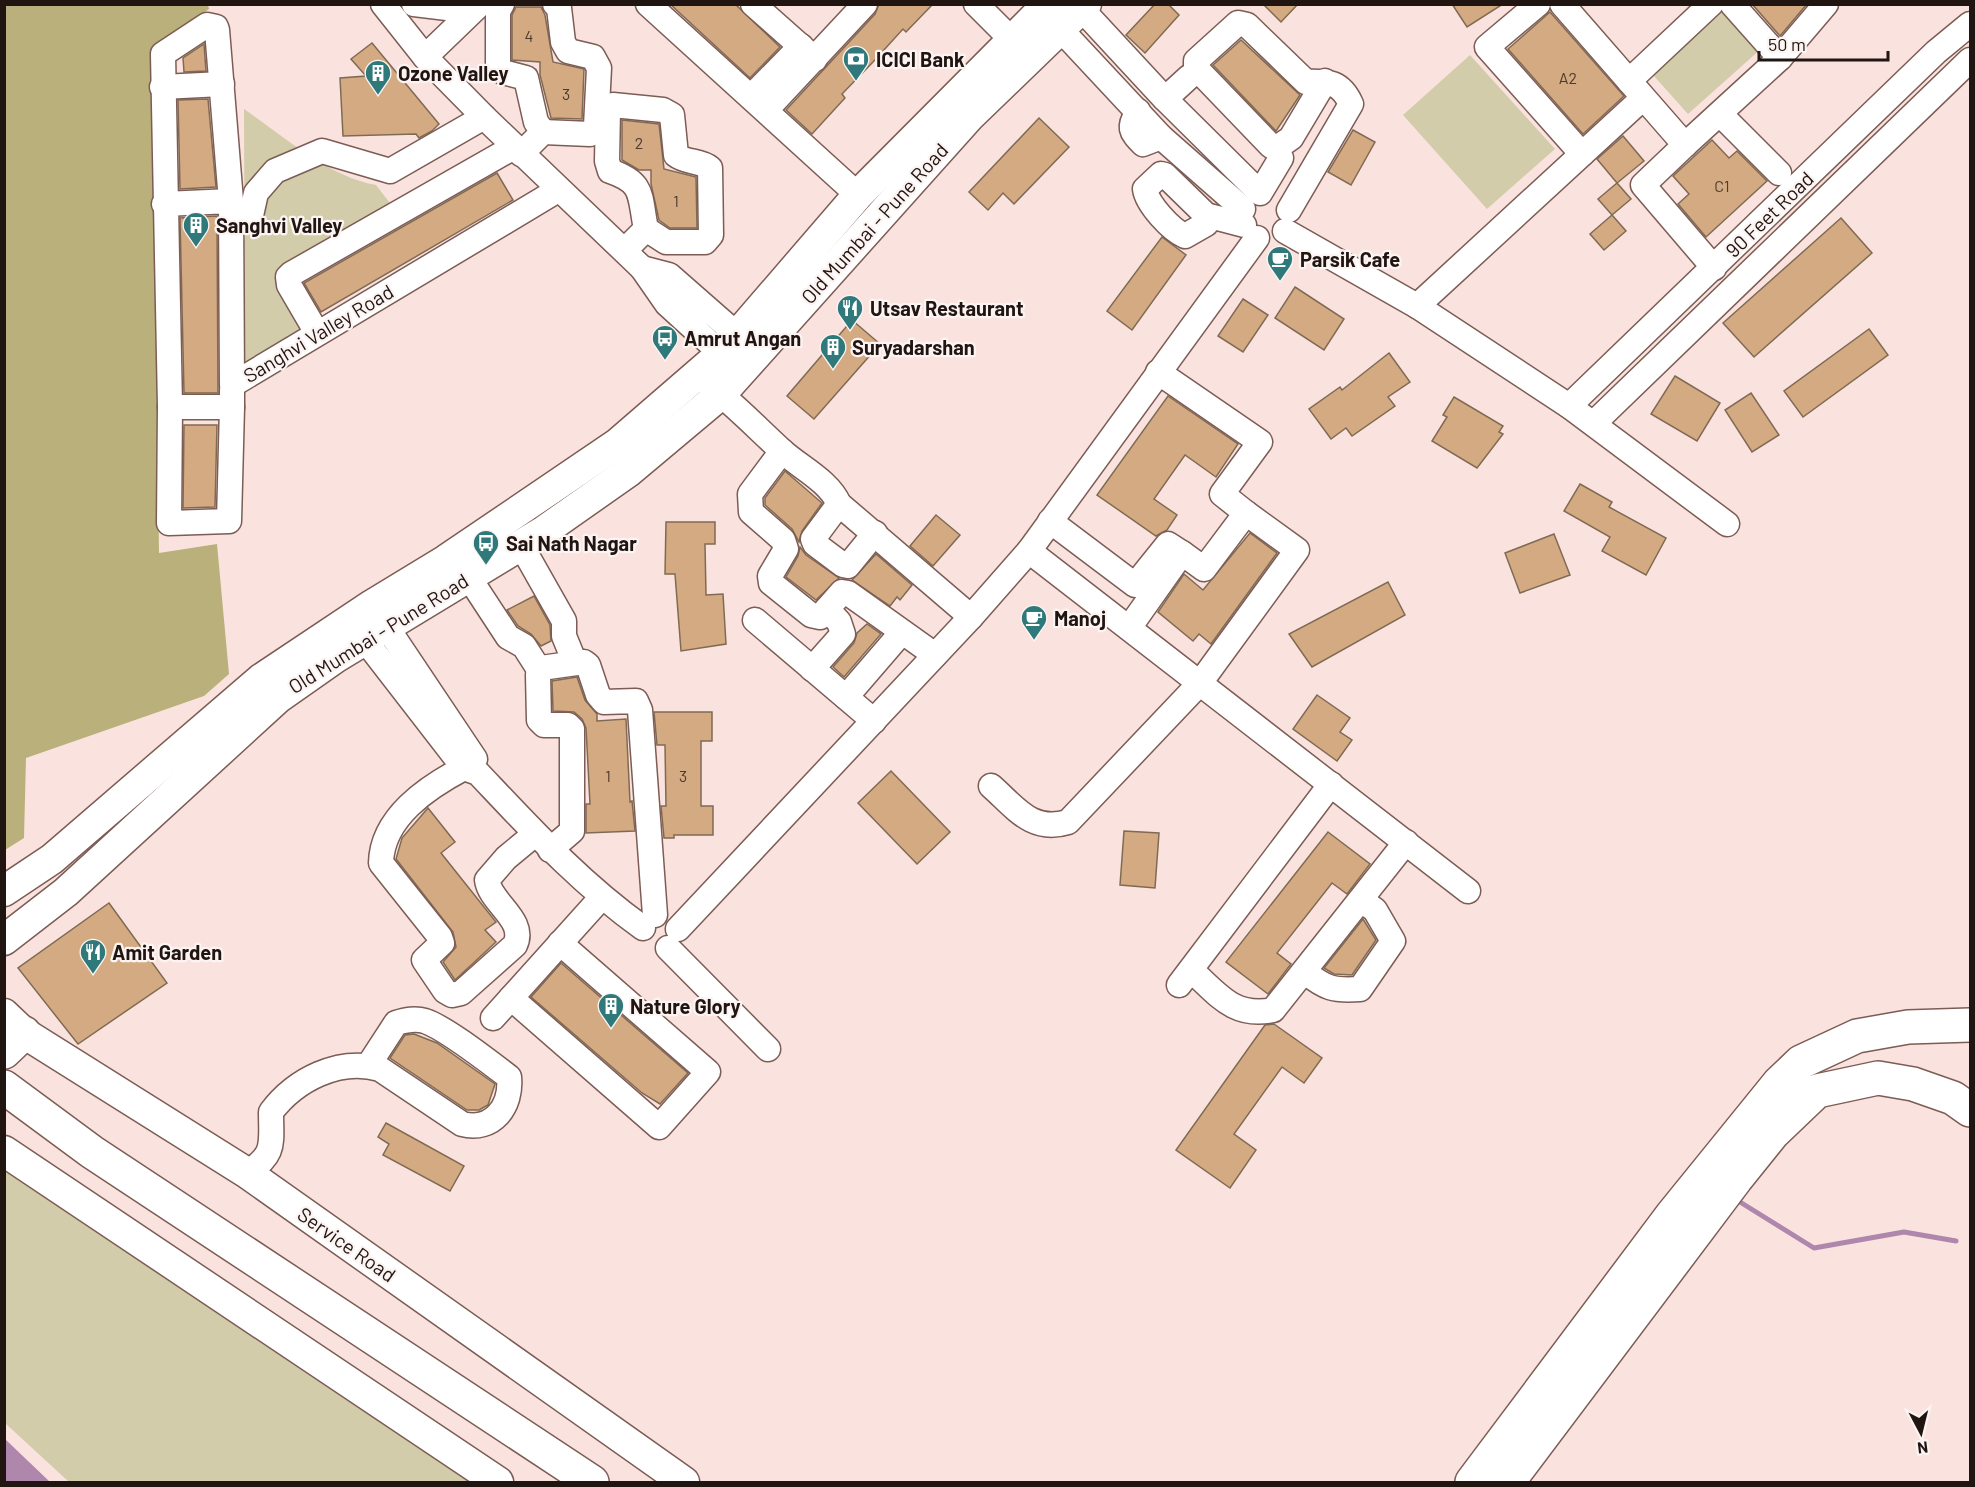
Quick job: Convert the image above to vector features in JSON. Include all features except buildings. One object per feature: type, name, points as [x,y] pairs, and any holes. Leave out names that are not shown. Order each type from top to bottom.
[{"type":"highway","points":[[1472,1482],[1672,1215],[1779,1083],[1804,1061],[1857,1036],[1908,1027],[1971,1025]]},
{"type":"highway","points":[[1804,1061],[1817,1091]]},
{"type":"highway","points":[[1508,1482],[1736,1179],[1773,1133],[1817,1091],[1878,1078],[1913,1083],[1953,1098],[1971,1110]]},
{"type":"highway","points":[[4,1087],[92,1152],[592,1482]]},
{"type":"main road","name":"Old Mumbai - Pune Road","points":[[4,891],[52,859],[261,679],[368,623],[468,576],[521,545],[627,472],[721,394],[739,353],[858,195],[1062,9]]},
{"type":"main road","name":"Old Mumbai - Pune Road","points":[[4,940],[66,892],[278,698],[446,560],[617,444],[696,375],[739,353],[969,117],[1024,46]]},
{"type":"main road","name":"Service Road","points":[[11,1033],[247,1173],[684,1482]]},
{"type":"main road","points":[[4,1151],[498,1482]]},
{"type":"street","points":[[383,4],[425,57],[484,117],[558,190],[625,250],[642,268],[667,304],[739,353]]},
{"type":"street","points":[[414,4],[476,8]]},
{"type":"street","points":[[501,4],[498,11],[498,66],[503,72],[526,78],[536,122],[543,132]]},
{"type":"street","points":[[317,333],[290,285],[288,280],[291,274],[518,151],[543,132],[590,134],[597,126],[600,68],[593,57],[568,51],[563,42],[559,8],[555,4]]},
{"type":"street","points":[[648,4],[858,195]]},
{"type":"street","points":[[753,4],[808,52]]},
{"type":"street","points":[[759,104],[808,52],[865,4]]},
{"type":"street","points":[[976,4],[1024,46]]},
{"type":"street","points":[[1538,4],[1487,47],[1582,154]]},
{"type":"street","points":[[1562,4],[1685,146]]},
{"type":"street","points":[[1417,306],[1582,154],[1711,4]]},
{"type":"street","points":[[1732,4],[1780,58]]},
{"type":"street","points":[[1714,268],[1643,185],[1780,58],[1826,4]]},
{"type":"street","points":[[425,57],[476,8]]},
{"type":"street","points":[[1062,9],[1162,96],[1251,216],[1273,240],[1287,221],[1351,104],[1344,90],[1325,81],[1306,82],[1247,25],[1238,23],[1196,60],[1196,68],[1271,146],[1278,147],[1291,138],[1325,81]]},
{"type":"street","points":[[1062,9],[1138,111],[1161,137],[1251,216]]},
{"type":"street","name":"90 Feet Road","points":[[1569,406],[1936,52],[1971,24]]},
{"type":"street","name":"Sanghvi Valley Road","points":[[162,87],[162,54],[211,25],[217,30],[231,201],[232,396]]},
{"type":"street","points":[[1936,52],[1964,65]]},
{"type":"street","name":"90 Feet Road","points":[[1594,423],[1964,65]]},
{"type":"street","points":[[1162,96],[1186,74]]},
{"type":"street","points":[[170,407],[232,396],[229,521],[172,524],[167,520],[170,407],[162,87],[222,84]]},
{"type":"street","points":[[613,105],[663,110],[672,115],[676,155],[680,159],[704,163],[710,168],[711,235],[705,242],[666,242],[646,229],[638,190],[631,178],[610,171],[607,161],[608,110],[613,105]]},
{"type":"street","points":[[1721,115],[1779,173]]},
{"type":"street","points":[[250,220],[256,193],[275,171],[322,151],[390,171],[484,117]]},
{"type":"street","points":[[540,671],[584,662],[588,665],[598,695],[604,702],[636,701],[640,710],[649,921],[646,944],[657,949],[673,938],[971,617],[1029,550],[1158,372],[1251,216],[1281,158]]},
{"type":"street","name":"Sanghvi Valley Road","points":[[232,396],[317,333],[558,190]]},
{"type":"street","points":[[1251,216],[1268,192],[1278,195],[1287,203],[1287,221]]},
{"type":"street","points":[[164,204],[231,201]]},
{"type":"street","points":[[1206,215],[1251,216]]},
{"type":"street","points":[[1287,221],[1594,423],[1727,524]]},
{"type":"street","points":[[625,250],[646,229]]},
{"type":"street","points":[[1680,301],[1700,321]]},
{"type":"street","points":[[991,786],[1026,818],[1039,825],[1054,826],[1068,822],[1200,683],[1298,550],[1222,494],[1260,442],[1158,372]]},
{"type":"street","points":[[696,375],[757,424],[782,451],[834,493],[839,504],[875,532],[971,617]]},
{"type":"street","points":[[782,451],[750,494],[751,512],[783,540],[786,549],[770,576],[771,583],[811,615],[820,616],[842,592],[848,593],[936,655]]},
{"type":"street","points":[[839,504],[813,539],[815,544],[843,565],[849,566],[875,532]]},
{"type":"street","points":[[1050,521],[1135,585],[1168,544],[1204,569],[1246,513]]},
{"type":"street","points":[[521,545],[564,621],[564,636],[575,663]]},
{"type":"street","points":[[1029,550],[1468,891]]},
{"type":"street","points":[[1129,628],[1182,553]]},
{"type":"street","points":[[368,623],[477,762],[471,770],[443,779],[413,802],[386,836],[381,851],[381,863],[440,937],[440,947],[424,960],[445,991],[452,995],[461,993],[515,945],[519,937],[516,926],[488,888],[487,880],[506,858],[572,831],[572,729],[568,725],[543,724],[539,720],[540,671],[524,646],[508,637],[468,576]]},
{"type":"street","points":[[812,669],[843,634],[839,622],[827,609]]},
{"type":"street","points":[[755,620],[874,721]]},
{"type":"street","points":[[846,697],[902,632]]},
{"type":"street","points":[[471,770],[601,898],[649,921]]},
{"type":"street","points":[[1331,784],[1185,978],[1240,1010],[1260,1012],[1273,1010],[1406,842]]},
{"type":"street","points":[[493,1018],[601,898]]},
{"type":"street","points":[[1305,972],[1324,987],[1343,990],[1359,989],[1393,941],[1375,910],[1361,900]]},
{"type":"street","points":[[649,921],[661,914],[672,918],[673,938],[768,1049]]},
{"type":"street","points":[[511,998],[659,1127],[708,1072],[560,943]]},
{"type":"street","points":[[247,1173],[263,1163],[271,1148],[271,1112],[291,1089],[324,1071],[368,1066],[380,1069],[462,1124],[471,1127],[492,1122],[501,1113],[510,1090],[508,1077],[480,1055],[425,1021],[410,1019],[396,1023],[368,1066]]},
{"type":"shaded area","points":[[4,5],[208,5],[209,9],[153,47],[159,553],[217,544],[229,674],[204,696],[26,758],[24,838],[5,850]]},
{"type":"shaded area","points":[[1723,5],[1762,48],[1688,114],[1645,66]]},
{"type":"shaded area","points":[[1470,55],[1555,149],[1487,209],[1403,115]]},
{"type":"shaded area","points":[[244,109],[324,164],[340,173],[376,185],[393,207],[274,276],[305,330],[245,365]]},
{"type":"shaded area","points":[[4,1166],[473,1482],[69,1482],[5,1423]]},
{"type":"shaded area","points":[[5,1439],[50,1482],[5,1482]]},
{"type":"waterway","points":[[1740,1202],[1814,1248],[1904,1232],[1956,1241]]},
{"type":"place","name":"ICICI Bank","points":[[856,82]]},
{"type":"place","name":"Ozone Valley","points":[[378,96]]},
{"type":"place","name":"Sanghvi Valley","points":[[196,248]]},
{"type":"place","name":"Parsik Cafe","points":[[1280,282]]},
{"type":"place","name":"Utsav Restaurant","points":[[850,331]]},
{"type":"place","name":"Amrut Angan","points":[[665,361]]},
{"type":"place","name":"Suryadarshan","points":[[833,370]]},
{"type":"place","name":"Sai Nath Nagar","points":[[486,566]]},
{"type":"place","name":"Manoj","points":[[1034,641]]},
{"type":"place","name":"Amit Garden","points":[[93,975]]},
{"type":"place","name":"Nature Glory","points":[[611,1029]]}]
